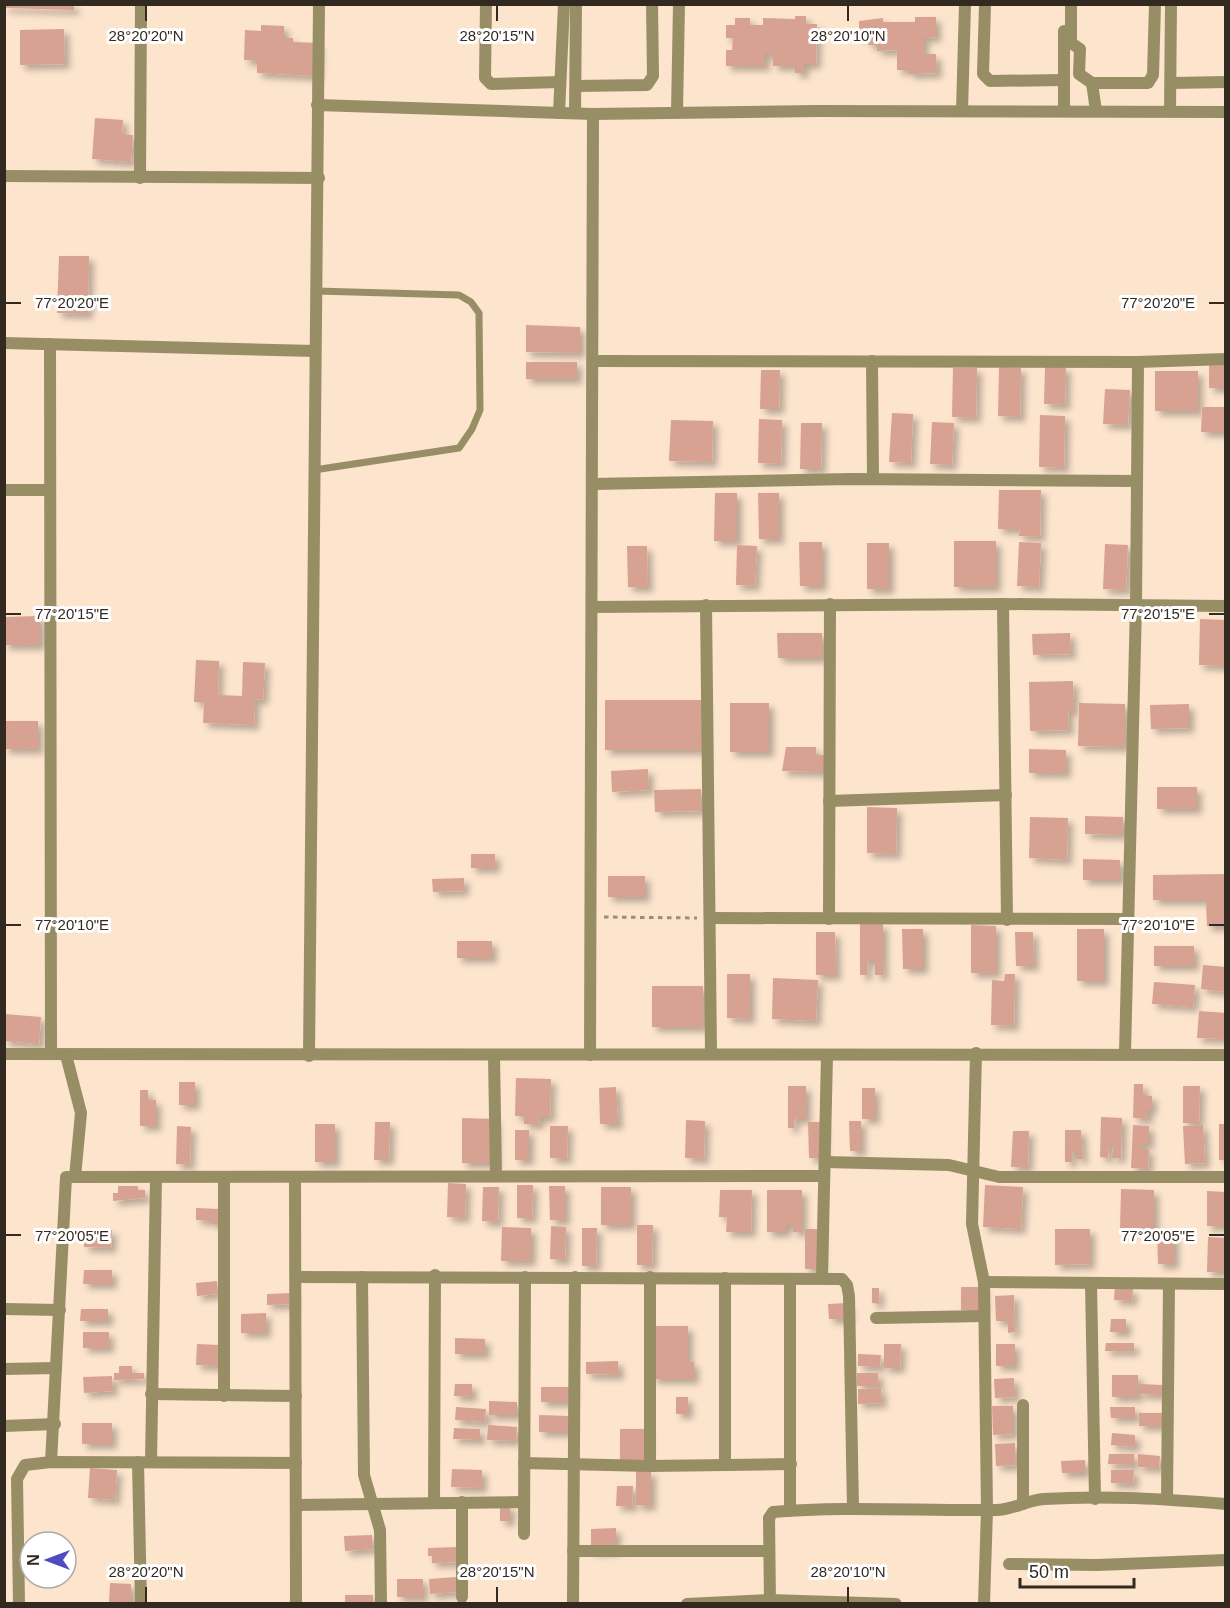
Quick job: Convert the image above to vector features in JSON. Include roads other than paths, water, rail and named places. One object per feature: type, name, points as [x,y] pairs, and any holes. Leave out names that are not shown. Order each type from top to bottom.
[{"type":"street","points":[[140,178],[141,4]]},
{"type":"street","points":[[309,1056],[319,4]]},
{"type":"street","points":[[486,4],[485,78],[491,84],[560,82]]},
{"type":"street","points":[[559,113],[564,4]]},
{"type":"street","points":[[575,113],[576,4]]},
{"type":"street","points":[[576,86],[647,85],[652,76],[652,4]]},
{"type":"street","points":[[677,112],[679,4]]},
{"type":"street","points":[[962,111],[964,4]]},
{"type":"street","points":[[985,4],[983,74],[990,81],[1064,80]]},
{"type":"street","points":[[1063,4],[1064,111]]},
{"type":"street","points":[[1071,4],[1071,43],[1080,49],[1079,74],[1092,83],[1148,83],[1153,75],[1155,4]]},
{"type":"street","points":[[1170,111],[1171,4]]},
{"type":"street","points":[[1171,83],[1226,82]]},
{"type":"street","points":[[1092,83],[1096,111]]},
{"type":"street","points":[[317,105],[593,114],[962,111],[1226,112]]},
{"type":"street","points":[[590,1055],[593,114]]},
{"type":"street","points":[[4,176],[319,178]]},
{"type":"street","points":[[4,343],[315,351]]},
{"type":"street","points":[[50,344],[48,490],[51,1054]]},
{"type":"street","points":[[593,361],[1138,362],[1226,359]]},
{"type":"street","points":[[872,361],[873,479]]},
{"type":"street","points":[[1125,1053],[1136,605],[1138,362]]},
{"type":"street","points":[[592,484],[873,479],[1137,481]]},
{"type":"street","points":[[4,490],[48,490]]},
{"type":"street","points":[[592,606],[830,604],[1226,606]]},
{"type":"street","points":[[829,919],[830,604]]},
{"type":"street","points":[[1003,604],[1007,920]]},
{"type":"street","points":[[706,605],[711,1053]]},
{"type":"street","points":[[829,801],[1006,795]]},
{"type":"street","points":[[710,918],[1129,919]]},
{"type":"street","points":[[4,1054],[494,1056],[711,1053],[827,1055],[1125,1053],[1226,1055]]},
{"type":"street","points":[[976,1053],[972,1224],[984,1282],[987,1510],[984,1604]]},
{"type":"street","points":[[66,1055],[81,1113],[75,1177]]},
{"type":"street","points":[[822,1278],[827,1055]]},
{"type":"street","points":[[494,1056],[496,1176]]},
{"type":"street","points":[[825,1162],[906,1162],[973,1169],[999,1178],[1226,1177]]},
{"type":"street","points":[[51,1462],[55,1424],[66,1177],[824,1176]]},
{"type":"street","points":[[295,1177],[297,1604]]},
{"type":"street","points":[[141,1604],[144,1462],[151,1394],[156,1178]]},
{"type":"street","points":[[224,1178],[225,1396]]},
{"type":"street","points":[[434,1503],[435,1275]]},
{"type":"street","points":[[296,1276],[575,1276],[842,1280],[848,1289],[853,1509]]},
{"type":"street","points":[[573,1604],[575,1276]]},
{"type":"street","points":[[362,1277],[364,1475],[380,1530],[381,1604]]},
{"type":"street","points":[[524,1534],[525,1277]]},
{"type":"street","points":[[650,1277],[650,1466]]},
{"type":"street","points":[[725,1278],[725,1464]]},
{"type":"street","points":[[790,1279],[790,1511]]},
{"type":"street","points":[[984,1282],[1226,1284]]},
{"type":"street","points":[[1091,1283],[1095,1499]]},
{"type":"street","points":[[1167,1499],[1169,1285]]},
{"type":"street","points":[[4,1309],[60,1310]]},
{"type":"street","points":[[876,1318],[984,1316]]},
{"type":"street","points":[[4,1369],[56,1368]]},
{"type":"street","points":[[151,1394],[296,1396]]},
{"type":"street","points":[[1023,1405],[1023,1504]]},
{"type":"street","points":[[4,1426],[55,1424]]},
{"type":"street","points":[[4,1560],[18,1560],[17,1479],[25,1465],[51,1462],[296,1463]]},
{"type":"street","points":[[524,1463],[650,1466],[791,1464]]},
{"type":"street","points":[[770,1602],[770,1516],[773,1512],[853,1509],[1005,1510],[1042,1499],[1167,1499],[1226,1504]]},
{"type":"street","points":[[296,1505],[524,1502]]},
{"type":"street","points":[[462,1503],[462,1597]]},
{"type":"street","points":[[573,1551],[769,1551]]},
{"type":"street","points":[[1009,1564],[1097,1565],[1226,1560]]},
{"type":"street","points":[[687,1604],[770,1602],[896,1604]]},
{"type":"lane","points":[[314,470],[459,448],[472,429],[480,410],[479,313],[471,302],[459,295],[316,291]]}]
